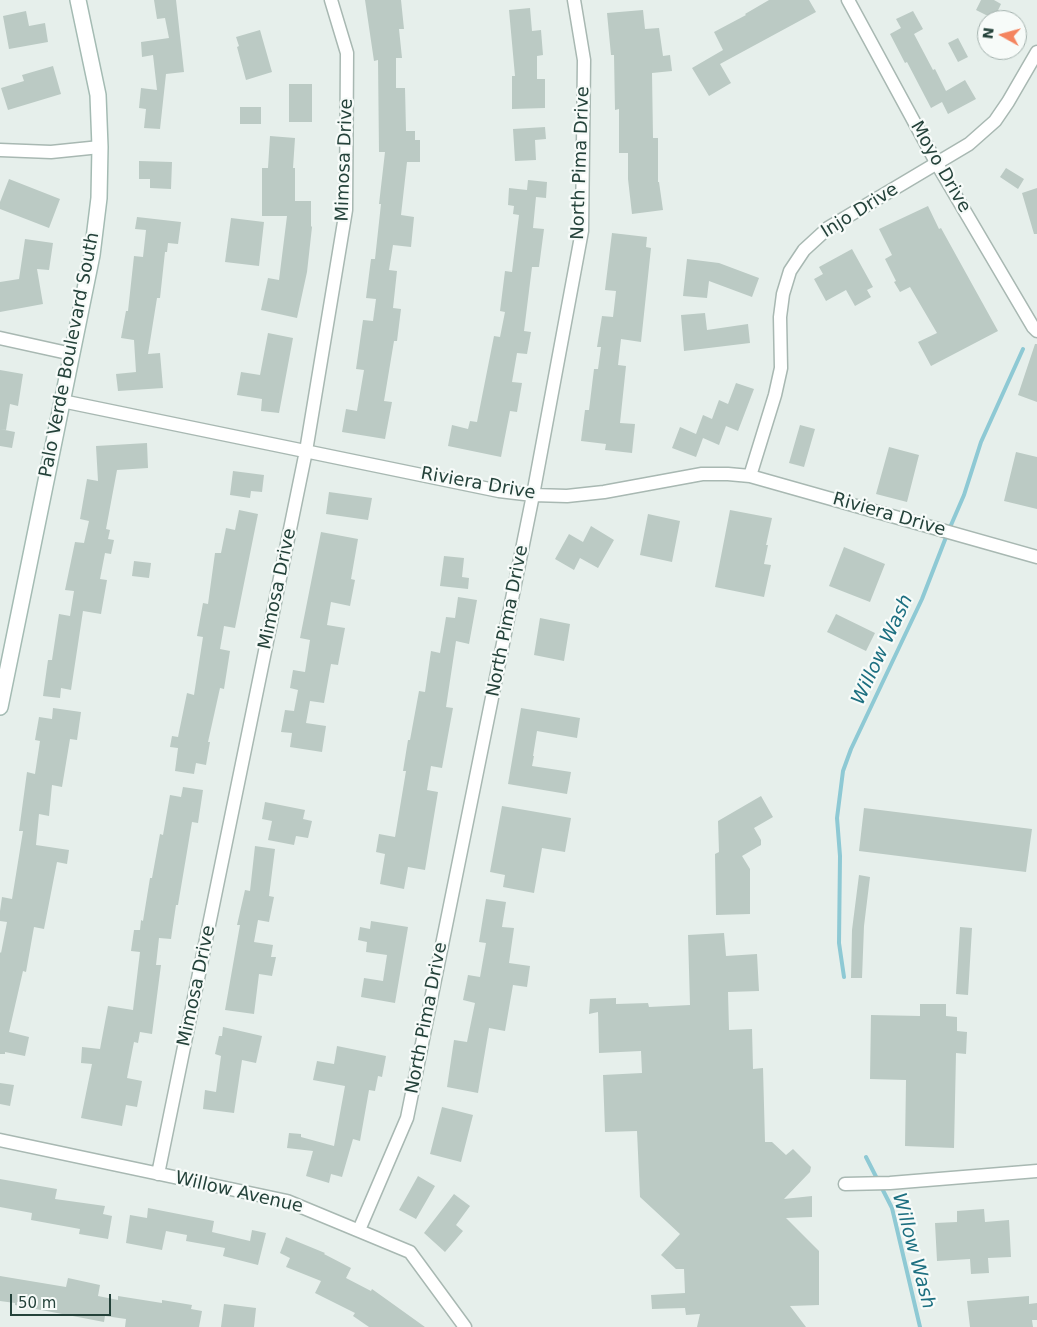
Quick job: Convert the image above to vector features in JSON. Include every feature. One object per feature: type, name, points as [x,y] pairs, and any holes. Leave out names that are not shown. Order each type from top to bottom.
[{"type":"main road","name":"Palo Verde Boulevard South","points":[[0,705],[92,255],[98,198],[100,147],[98,95],[78,0]]},
{"type":"street","name":"Mimosa Drive","points":[[158,1174],[306,451],[346,210],[347,53],[331,0]]},
{"type":"street","name":"North Pima Drive","points":[[359,1230],[406,1118],[533,495],[582,231],[584,60],[574,0]]},
{"type":"street","name":"Moyo Drive","points":[[848,0],[937,164],[1037,331]]},
{"type":"street","name":"Injo Drive","points":[[750,476],[775,395],[781,368],[780,317],[782,294],[790,271],[804,250],[828,228],[969,144],[994,120],[1008,102],[1037,52]]},
{"type":"street","points":[[0,150],[50,152],[100,147]]},
{"type":"street","points":[[0,338],[72,354]]},
{"type":"street","name":"Riviera Drive","points":[[62,402],[499,491],[533,495],[567,496],[604,492],[702,474],[750,476],[1037,557]]},
{"type":"street","name":"Willow Avenue","points":[[0,1140],[287,1201],[410,1252],[465,1327]]},
{"type":"street","points":[[845,1184],[890,1183],[1037,1171]]},
{"type":"building","points":[[154,0],[176,0],[184,72],[166,74],[160,129],[144,128],[146,109],[139,108],[141,88],[157,90],[153,55],[142,57],[141,42],[169,38],[165,18],[157,19]]},
{"type":"building","points":[[365,0],[401,0],[404,29],[399,29],[402,58],[396,58],[396,88],[405,88],[406,131],[415,131],[415,140],[420,140],[420,162],[407,162],[401,215],[414,217],[411,247],[393,245],[389,270],[397,271],[393,308],[401,309],[397,341],[394,341],[384,401],[392,402],[385,439],[342,432],[346,409],[357,411],[364,370],[356,369],[363,320],[373,321],[376,299],[366,298],[371,259],[375,259],[385,152],[379,152],[378,60],[374,61]]},
{"type":"building","points":[[769,0],[809,0],[816,12],[720,64],[731,83],[709,96],[692,68],[723,50],[714,32]]},
{"type":"building","points":[[981,0],[994,0],[1001,4],[998,10],[976,10]]},
{"type":"building","points":[[530,8],[532,31],[541,30],[543,55],[537,56],[537,79],[545,79],[545,108],[512,109],[512,76],[515,76],[509,10]]},
{"type":"building","points":[[643,10],[645,29],[659,28],[663,56],[670,55],[672,71],[652,73],[653,138],[658,138],[658,182],[663,210],[632,214],[628,179],[628,153],[619,153],[619,109],[615,110],[614,55],[611,55],[607,13]]},
{"type":"building","points":[[26,11],[29,26],[45,23],[48,42],[9,49],[3,16]]},
{"type":"building","points":[[913,11],[923,29],[914,34],[946,91],[965,80],[976,99],[948,114],[942,102],[931,108],[890,34],[901,28],[896,19]]},
{"type":"building","points":[[260,30],[272,72],[246,80],[236,37]]},
{"type":"building","points":[[958,38],[968,57],[958,62],[948,43]]},
{"type":"building","points":[[53,66],[61,94],[8,110],[1,88],[24,81],[22,75]]},
{"type":"building","points":[[289,84],[312,84],[312,122],[289,122]]},
{"type":"building","points":[[240,107],[261,107],[261,124],[240,124]]},
{"type":"building","points":[[545,127],[546,139],[535,140],[536,160],[515,161],[513,129]]},
{"type":"building","points":[[270,136],[295,138],[293,168],[295,168],[295,201],[311,201],[312,227],[307,272],[297,318],[261,310],[268,278],[279,280],[287,216],[262,216],[262,168],[268,168]]},
{"type":"building","points":[[139,161],[172,162],[171,189],[150,188],[150,179],[139,179]]},
{"type":"building","points":[[1006,168],[1024,179],[1018,189],[1000,177]]},
{"type":"building","points":[[9,179],[60,199],[49,228],[0,209],[0,202]]},
{"type":"building","points":[[528,180],[547,182],[546,198],[536,197],[533,228],[544,229],[539,267],[532,267],[524,331],[531,332],[527,354],[517,353],[512,382],[522,383],[517,412],[510,411],[501,457],[448,446],[452,425],[468,429],[470,421],[477,422],[494,336],[500,337],[505,312],[500,311],[505,271],[512,272],[519,215],[513,214],[514,206],[508,205],[509,188],[527,190]]},
{"type":"building","points":[[1037,188],[1037,234],[1034,234],[1022,193]]},
{"type":"building","points":[[928,206],[939,229],[941,228],[998,331],[931,366],[918,342],[937,333],[910,287],[900,292],[894,282],[896,281],[885,259],[892,255],[879,229]]},
{"type":"building","points":[[137,217],[181,222],[178,244],[168,243],[167,252],[165,252],[160,298],[157,298],[148,354],[160,353],[163,388],[118,391],[116,374],[136,372],[134,340],[121,338],[126,311],[128,311],[134,256],[143,257],[146,230],[135,229]]},
{"type":"building","points":[[231,218],[264,222],[259,266],[225,262]]},
{"type":"building","points":[[612,233],[647,237],[646,247],[651,248],[641,342],[621,339],[618,365],[626,366],[620,423],[635,424],[632,453],[605,450],[606,444],[581,441],[585,410],[589,410],[594,369],[598,369],[601,347],[597,347],[602,316],[613,317],[616,291],[605,290]]},
{"type":"building","points":[[25,239],[53,243],[49,270],[37,269],[43,304],[0,312],[0,282],[19,279]]},
{"type":"building","points":[[852,249],[873,287],[867,290],[871,297],[855,306],[846,290],[826,301],[814,279],[823,274],[819,267]]},
{"type":"building","points":[[687,259],[719,263],[759,278],[752,297],[709,281],[707,298],[683,296]]},
{"type":"building","points":[[705,313],[707,330],[748,324],[750,343],[684,351],[681,315]]},
{"type":"building","points":[[268,333],[293,338],[279,413],[261,411],[262,399],[237,395],[241,372],[260,375]]},
{"type":"building","points":[[1035,344],[1037,344],[1037,402],[1018,395]]},
{"type":"building","points":[[0,370],[23,374],[18,406],[10,404],[6,430],[0,429]]},
{"type":"building","points":[[736,383],[754,389],[738,431],[726,426],[719,445],[703,438],[696,457],[672,448],[680,427],[696,434],[703,415],[712,419],[719,400],[728,404]]},
{"type":"building","points":[[800,425],[815,429],[804,467],[789,463]]},
{"type":"building","points":[[0,429],[15,432],[12,448],[0,446]]},
{"type":"building","points":[[147,443],[148,468],[117,470],[106,529],[110,530],[108,539],[114,540],[111,554],[105,553],[100,579],[107,580],[101,614],[83,611],[71,690],[61,688],[60,698],[43,696],[48,660],[52,660],[59,614],[70,616],[74,591],[65,590],[75,542],[84,543],[89,521],[80,519],[87,479],[98,481],[96,446]]},
{"type":"building","points":[[889,447],[919,455],[907,502],[876,494]]},
{"type":"building","points":[[1016,452],[1037,457],[1037,509],[1004,501]]},
{"type":"building","points":[[233,471],[264,475],[262,492],[251,491],[250,498],[230,495]]},
{"type":"building","points":[[329,492],[372,498],[368,520],[326,514]]},
{"type":"building","points":[[239,510],[258,514],[235,628],[224,626],[220,649],[230,651],[224,689],[220,688],[208,742],[210,742],[206,765],[196,763],[194,774],[175,771],[178,748],[170,747],[172,736],[178,737],[187,693],[194,695],[203,637],[197,636],[203,603],[208,604],[215,553],[221,553],[226,528],[235,530]]},
{"type":"building","points":[[730,510],[772,518],[764,564],[771,565],[764,597],[715,587]]},
{"type":"building","points":[[648,514],[680,521],[672,562],[640,555]]},
{"type":"building","points":[[591,526],[614,540],[598,568],[580,558],[574,570],[555,559],[569,534],[583,542]]},
{"type":"building","points":[[321,532],[358,539],[351,579],[355,580],[350,606],[331,602],[327,625],[345,628],[338,665],[331,664],[324,703],[310,701],[306,723],[326,726],[322,752],[290,747],[292,733],[281,732],[285,710],[294,711],[298,690],[290,688],[293,670],[305,672],[310,640],[300,638]]},
{"type":"building","points":[[844,547],[885,564],[870,602],[829,586]]},
{"type":"building","points":[[444,556],[464,558],[462,577],[469,578],[468,589],[440,586]]},
{"type":"building","points":[[134,561],[151,563],[149,578],[132,576]]},
{"type":"building","points":[[458,597],[477,600],[469,644],[456,641],[446,707],[453,708],[442,768],[431,766],[427,790],[438,792],[425,870],[408,867],[404,889],[380,884],[385,854],[376,852],[379,834],[395,837],[406,771],[403,771],[408,740],[410,740],[419,691],[425,692],[431,651],[440,653],[446,617],[455,618]]},
{"type":"building","points":[[836,614],[875,633],[866,651],[827,632]]},
{"type":"building","points":[[540,618],[570,624],[564,661],[534,655]]},
{"type":"building","points":[[53,708],[81,712],[77,740],[70,739],[62,787],[52,785],[49,816],[39,814],[36,845],[69,850],[67,864],[57,862],[44,929],[34,927],[26,972],[23,971],[9,1032],[29,1037],[25,1056],[5,1052],[5,1054],[0,1054],[0,952],[7,922],[0,921],[2,897],[12,899],[23,831],[19,831],[27,772],[35,774],[40,741],[35,740],[39,717],[52,719]]},
{"type":"building","points":[[521,708],[580,718],[577,738],[537,731],[532,766],[571,772],[567,794],[508,784]]},
{"type":"building","points":[[183,787],[203,790],[198,823],[192,822],[171,939],[159,938],[156,965],[161,965],[152,1034],[140,1032],[138,1043],[134,1042],[127,1078],[142,1081],[137,1107],[126,1105],[122,1126],[81,1118],[92,1064],[81,1063],[82,1047],[100,1049],[108,1006],[133,1010],[140,952],[131,951],[134,930],[140,930],[141,920],[143,921],[150,878],[152,878],[160,834],[163,835],[170,795],[181,797]]},
{"type":"building","points":[[761,796],[773,817],[754,828],[761,840],[761,845],[742,856],[750,869],[750,914],[716,915],[715,854],[719,852],[718,821]]},
{"type":"building","points":[[265,802],[305,810],[303,819],[312,821],[308,838],[296,836],[294,845],[268,840],[272,821],[262,819]]},
{"type":"building","points":[[502,806],[571,818],[565,852],[542,848],[534,893],[503,887],[505,875],[490,872]]},
{"type":"building","points":[[864,808],[1032,829],[1026,872],[859,851]]},
{"type":"building","points":[[255,846],[275,849],[269,896],[274,897],[269,922],[258,920],[254,942],[273,945],[271,957],[276,957],[272,976],[259,974],[254,1014],[225,1010],[240,925],[237,925],[245,890],[250,891]]},
{"type":"building","points":[[859,875],[870,877],[864,926],[862,978],[851,978],[852,930]]},
{"type":"building","points":[[486,899],[506,902],[502,927],[514,928],[509,963],[530,966],[527,987],[513,985],[505,1031],[489,1028],[478,1093],[447,1087],[454,1040],[467,1042],[475,1003],[463,1000],[468,975],[480,977],[486,943],[479,942]]},
{"type":"building","points":[[371,921],[408,927],[395,1003],[361,997],[364,978],[383,981],[387,955],[366,952],[367,942],[358,940],[360,927],[370,929]]},
{"type":"building","points":[[960,927],[972,928],[968,995],[956,994]]},
{"type":"building","points":[[724,933],[726,956],[757,954],[759,991],[728,992],[729,1030],[752,1029],[753,1069],[763,1068],[765,1142],[772,1142],[786,1155],[793,1149],[811,1167],[810,1172],[784,1199],[812,1196],[812,1217],[786,1218],[819,1251],[819,1305],[790,1306],[806,1327],[697,1327],[700,1314],[686,1315],[685,1308],[652,1309],[651,1295],[685,1293],[684,1269],[676,1269],[661,1255],[680,1234],[640,1197],[637,1131],[605,1132],[603,1075],[642,1073],[641,1051],[599,1053],[598,1012],[589,1014],[590,999],[616,998],[616,1004],[648,1003],[649,1007],[690,1005],[688,935]]},
{"type":"building","points":[[920,1004],[946,1004],[946,1016],[957,1017],[957,1031],[967,1032],[966,1054],[956,1053],[954,1148],[905,1146],[906,1080],[870,1079],[871,1015],[920,1016]]},
{"type":"building","points":[[223,1027],[262,1036],[256,1063],[242,1060],[234,1113],[203,1109],[205,1090],[216,1092],[221,1056],[215,1054],[219,1036],[222,1036]]},
{"type":"building","points":[[337,1046],[386,1056],[382,1077],[378,1076],[375,1091],[369,1090],[360,1141],[353,1139],[342,1177],[331,1174],[329,1183],[306,1176],[313,1151],[287,1148],[289,1133],[301,1134],[301,1137],[334,1146],[345,1086],[313,1080],[317,1061],[334,1064]]},
{"type":"building","points":[[0,1083],[14,1085],[10,1106],[0,1104]]},
{"type":"building","points":[[442,1107],[473,1115],[461,1162],[430,1154]]},
{"type":"building","points":[[418,1176],[435,1186],[416,1219],[399,1210]]},
{"type":"building","points":[[0,1179],[57,1189],[55,1199],[105,1206],[103,1214],[112,1216],[108,1239],[79,1234],[80,1229],[31,1220],[32,1213],[0,1207]]},
{"type":"building","points":[[454,1194],[470,1206],[456,1225],[463,1231],[445,1252],[424,1233]]},
{"type":"building","points":[[148,1208],[214,1221],[212,1232],[250,1241],[252,1230],[266,1233],[258,1265],[223,1256],[225,1248],[186,1241],[187,1235],[166,1231],[162,1250],[126,1243],[130,1215],[147,1218]]},
{"type":"building","points":[[984,1209],[985,1222],[1009,1220],[1011,1257],[988,1258],[989,1273],[971,1274],[970,1259],[937,1261],[935,1223],[957,1222],[957,1211]]},
{"type":"building","points":[[286,1237],[325,1253],[351,1268],[346,1278],[371,1291],[372,1289],[425,1327],[369,1327],[353,1316],[355,1313],[315,1293],[321,1281],[286,1267],[290,1258],[280,1253]]},
{"type":"building","points":[[0,1276],[66,1287],[68,1278],[100,1285],[98,1296],[118,1300],[118,1296],[162,1303],[162,1300],[192,1305],[191,1309],[202,1311],[199,1327],[125,1327],[126,1319],[105,1316],[104,1322],[15,1305],[15,1303],[0,1301]]},
{"type":"building","points":[[1029,1296],[1029,1304],[1037,1303],[1037,1320],[1032,1320],[1033,1327],[970,1327],[967,1301]]},
{"type":"building","points":[[224,1304],[256,1308],[254,1327],[221,1327]]},
{"type":"waterway","name":"Willow Wash","points":[[844,977],[839,943],[840,856],[837,818],[843,771],[851,749],[922,599],[964,495],[981,442],[1023,349]]},
{"type":"waterway","name":"Willow Wash","points":[[866,1157],[892,1208],[920,1327]]}]
